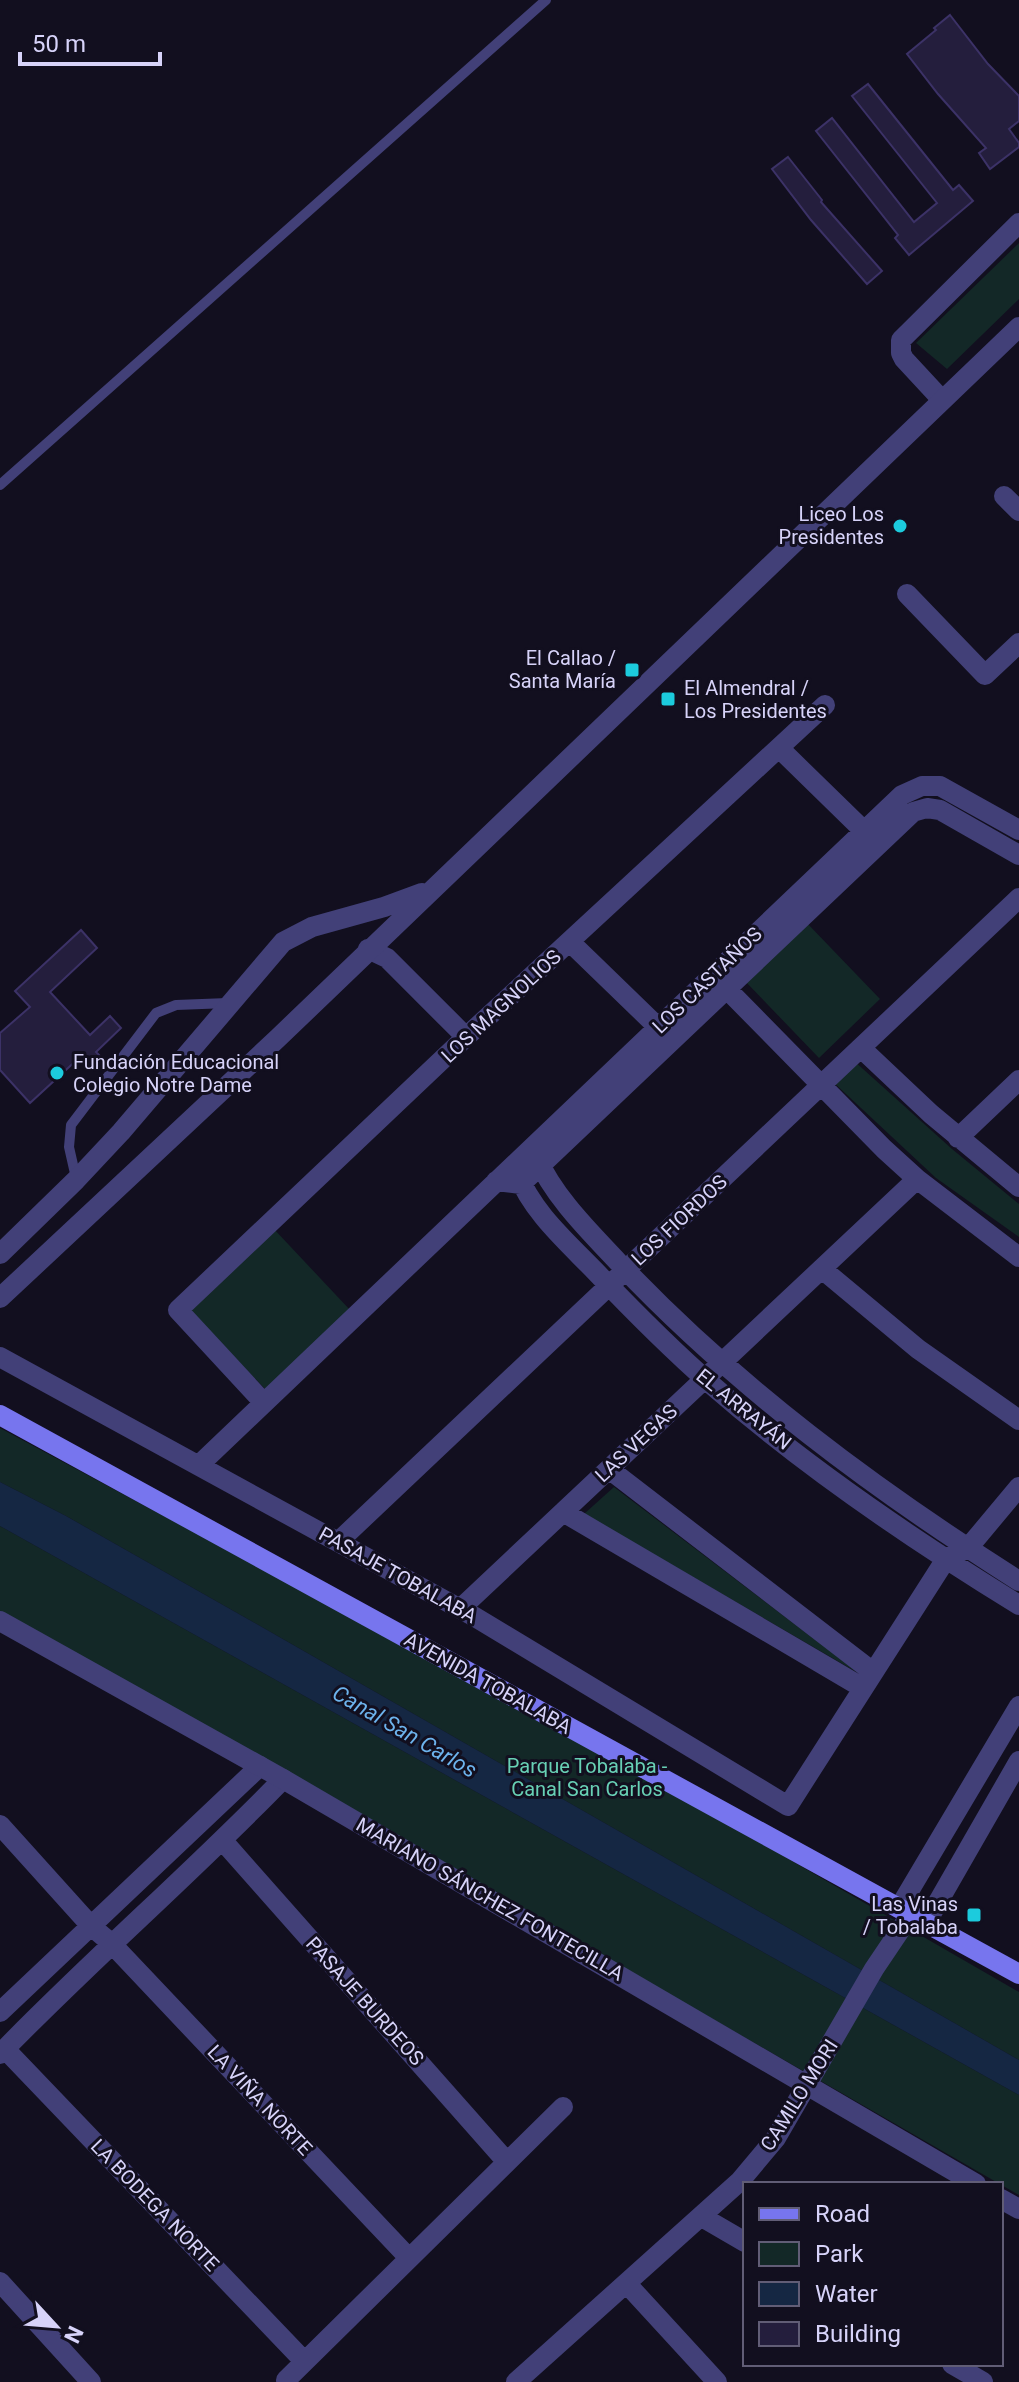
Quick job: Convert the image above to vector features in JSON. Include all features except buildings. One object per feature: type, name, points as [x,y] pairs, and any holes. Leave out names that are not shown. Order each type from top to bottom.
[{"type":"main road","name":"AVENIDA TOBALABA","points":[[0,1415],[1019,1974]]},
{"type":"street","points":[[942,400],[904,359],[901,340],[1019,223]]},
{"type":"street","points":[[0,1296],[278,1038],[1019,327]]},
{"type":"street","points":[[1004,496],[1019,511]]},
{"type":"street","points":[[907,594],[985,675],[1019,643]]},
{"type":"street","name":"LOS MAGNOLIOS","points":[[264,1403],[178,1310],[466,1037],[825,705]]},
{"type":"street","points":[[779,748],[863,830]]},
{"type":"street","name":"LOS CASTAÑOS","points":[[720,981],[863,830],[902,795],[922,786],[940,786],[1019,830]]},
{"type":"street","name":"LOS CASTAÑOS","points":[[518,1174],[533,1146],[664,1034],[907,817],[927,808],[946,813],[1019,855]]},
{"type":"street","points":[[0,1254],[76,1180],[141,1109],[283,942],[312,927],[397,903],[434,888]]},
{"type":"street","name":"LOS FIORDOS","points":[[339,1541],[1019,898]]},
{"type":"street","points":[[347,917],[364,931],[368,949]]},
{"type":"street","points":[[570,942],[664,1034]]},
{"type":"street","points":[[368,949],[387,958],[466,1037]]},
{"type":"street","points":[[720,981],[851,1119],[917,1179],[1019,1257]]},
{"type":"street","name":"LOS CASTAÑOS","points":[[199,1465],[496,1181],[540,1166],[664,1034]]},
{"type":"street","points":[[861,1048],[958,1138],[1019,1187]]},
{"type":"street","points":[[958,1138],[1019,1080]]},
{"type":"street","name":"EL ARRAYÁN","points":[[533,1146],[555,1192],[626,1270],[722,1363],[838,1458],[1019,1581]]},
{"type":"street","name":"EL ARRAYÁN","points":[[518,1174],[544,1216],[609,1286],[705,1379],[834,1481],[946,1559],[1019,1605]]},
{"type":"street","name":"LAS VEGAS","points":[[460,1609],[917,1179]]},
{"type":"street","points":[[22,1233],[28,1251],[45,1257]]},
{"type":"street","points":[[822,1269],[918,1349],[1019,1420]]},
{"type":"street","points":[[0,1285],[0,1296]]},
{"type":"street","name":"PASAJE TOBALABA","points":[[0,1357],[460,1609],[788,1806],[868,1680]]},
{"type":"street","points":[[609,1469],[868,1680]]},
{"type":"street","points":[[868,1680],[946,1559],[968,1548],[1019,1487]]},
{"type":"street","points":[[563,1512],[868,1680]]},
{"type":"street","name":"MARIANO SÁNCHEZ FONTECILLA","points":[[0,1621],[283,1779],[973,2182]]},
{"type":"street","points":[[912,1915],[963,1802],[1019,1706]]},
{"type":"street","points":[[912,1915],[986,1817],[1019,1761]]},
{"type":"street","points":[[0,2012],[260,1766]]},
{"type":"street","points":[[2,2051],[111,1943],[223,1841],[283,1779]]},
{"type":"street","points":[[963,1802],[986,1817]]},
{"type":"street","name":"LA VIÑA NORTE","points":[[0,1825],[91,1926],[111,1943],[409,2258]]},
{"type":"street","name":"PASAJE BURDEOS","points":[[223,1841],[507,2162]]},
{"type":"street","name":"CAMILO MORI","points":[[516,2382],[740,2181],[776,2138],[874,1969],[912,1915]]},
{"type":"street","name":"LA BODEGA NORTE","points":[[2,2051],[304,2361]]},
{"type":"street","points":[[286,2380],[563,2107]]},
{"type":"street","points":[[702,2217],[743,2241]]},
{"type":"street","points":[[0,2282],[91,2382]]},
{"type":"street","points":[[627,2284],[717,2382]]},
{"type":"street","points":[[955,2366],[983,2382]]},
{"type":"lane","points":[[0,485],[546,0]]},
{"type":"lane","points":[[76,1180],[69,1147],[71,1125],[156,1013],[176,1005],[230,1003]]},
{"type":"green space","points":[[1019,243],[1019,299],[947,369],[916,343]]},
{"type":"green space","points":[[805,921],[880,999],[819,1058],[744,980]]},
{"type":"green space","points":[[853,1060],[1019,1204],[1019,1237],[936,1178],[831,1080]]},
{"type":"green space","points":[[273,1228],[351,1311],[267,1391],[189,1309]]},
{"type":"green space","name":"Parque Tobalaba - Canal San Carlos","points":[[0,1428],[158,1513],[421,1647],[1019,1992],[1019,2060],[253,1622],[0,1482]]},
{"type":"green space","points":[[614,1487],[860,1674],[584,1514]]},
{"type":"green space","points":[[0,1526],[1019,2095],[1019,2195],[1003,2186],[1003,2182],[996,2182],[267,1763],[0,1615]]},
{"type":"water","name":"Canal San Carlos","points":[[0,1482],[253,1622],[1019,2060],[1019,2095],[0,1526]]},
{"type":"place","name":"Liceo Los Presidentes","points":[[900,526]]},
{"type":"place","name":"El Callao / Santa María","points":[[632,670]]},
{"type":"place","name":"El Almendral / Los Presidentes","points":[[668,699]]},
{"type":"place","name":"Fundación Educacional Colegio Notre Dame","points":[[57,1073]]},
{"type":"place","name":"Las Vinas / Tobalaba","points":[[974,1915]]}]
